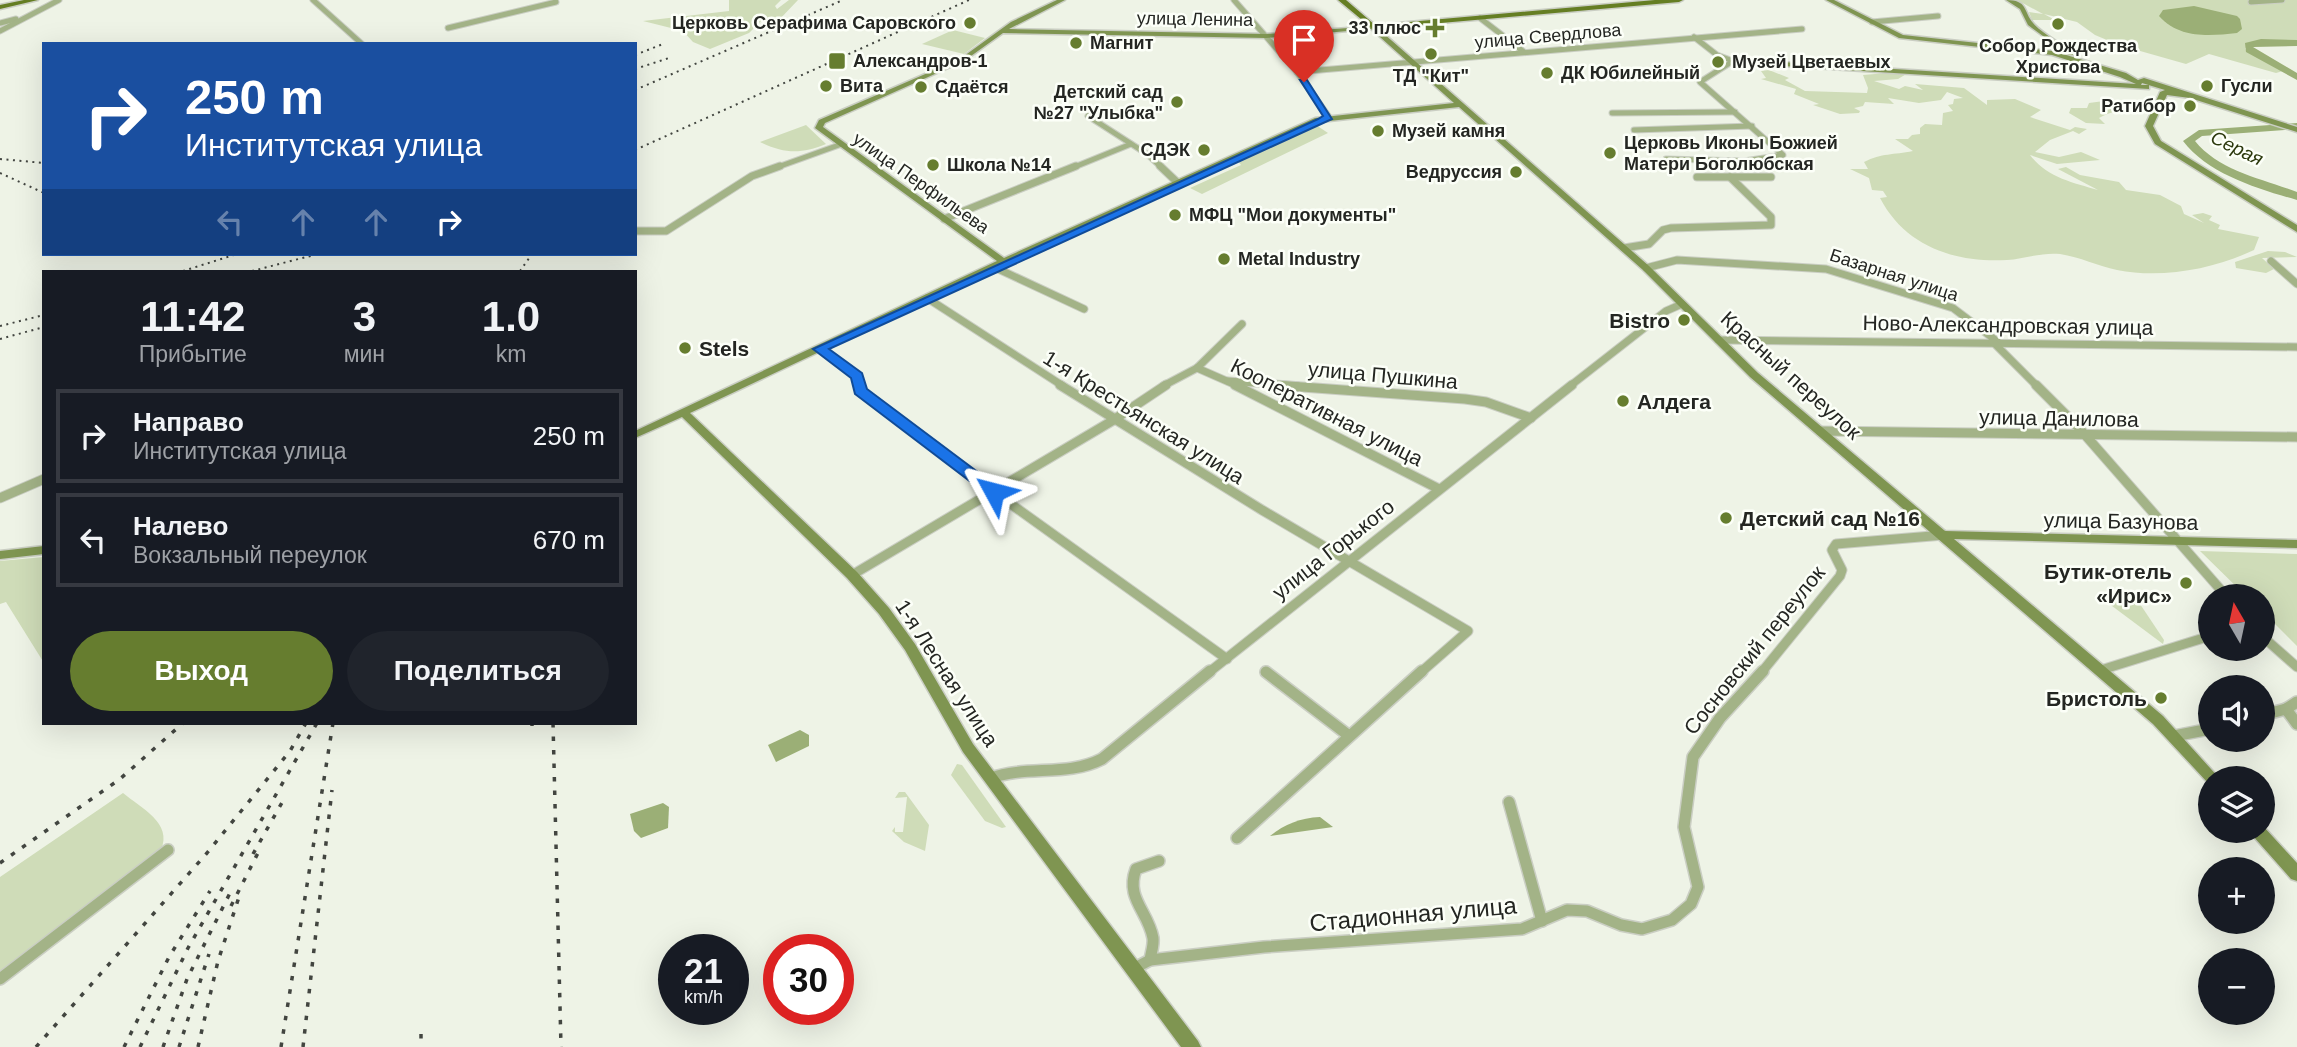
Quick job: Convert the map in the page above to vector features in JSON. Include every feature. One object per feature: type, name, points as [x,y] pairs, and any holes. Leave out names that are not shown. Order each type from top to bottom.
[{"type":"main road","points":[[0,7],[34,0]]},
{"type":"main road","points":[[940,70],[976,53],[1013,23],[1062,0]]},
{"type":"main road","name":"Красный переулок","points":[[1342,0],[1624,248],[1718,340],[1820,431],[2101,670],[2174,736],[2201,766]]},
{"type":"main road","name":"улица Ленина","points":[[1002,32],[1266,36],[1679,0]]},
{"type":"main road","points":[[1829,0],[1901,37],[2053,53],[2123,75],[2162,93],[2189,96],[2297,130]]},
{"type":"main road","points":[[2009,0],[2023,8],[2031,24],[2084,61]]},
{"type":"main road","points":[[1733,61],[2148,88],[2162,93]]},
{"type":"main road","name":"улица Перфильева","points":[[940,70],[822,122],[819,128],[944,219],[1000,265]]},
{"type":"main road","points":[[2162,93],[2149,125],[2158,142],[2297,229]]},
{"type":"main road","points":[[637,434],[927,298],[1000,265],[1026,257],[1329,117],[1462,104]]},
{"type":"main road","name":"1-я Лесная улица","points":[[683,412],[852,575],[884,611],[910,647],[943,709],[991,778],[1192,1047]]},
{"type":"main road","name":"улица Базунова","points":[[1944,535],[2297,544]]},
{"type":"main road","points":[[0,555],[42,550]]},
{"type":"street","points":[[0,31],[59,0]]},
{"type":"street","points":[[313,0],[360,42]]},
{"type":"street","points":[[1234,0],[1297,72],[1329,117]]},
{"type":"street","points":[[2251,2],[2282,0]]},
{"type":"street","points":[[447,28],[553,1]]},
{"type":"street","points":[[1872,22],[1938,16]]},
{"type":"street","points":[[0,23],[27,17]]},
{"type":"street","points":[[1480,18],[1524,52]]},
{"type":"street","name":"улица Свердлова","points":[[1297,72],[1802,29]]},
{"type":"street","points":[[1693,37],[1717,55],[1733,61]]},
{"type":"street","points":[[905,60],[940,70]]},
{"type":"street","points":[[1666,159],[1744,161],[1776,159],[1783,155],[1700,82],[1733,61]]},
{"type":"street","points":[[2123,75],[2162,93]]},
{"type":"street","points":[[1612,113],[1735,112]]},
{"type":"street","points":[[1088,116],[1131,144],[1180,184]]},
{"type":"street","points":[[1634,130],[1753,126]]},
{"type":"street","points":[[944,219],[1131,144]]},
{"type":"street","points":[[637,231],[666,231],[761,172],[839,145]]},
{"type":"street","points":[[1744,161],[1751,171],[1744,177]]},
{"type":"street","points":[[1697,177],[1771,177]]},
{"type":"street","points":[[1624,248],[1648,244],[1663,230],[1671,228],[1771,225],[1771,217],[1730,177]]},
{"type":"street","name":"Базарная улица","points":[[1646,268],[1677,260],[1826,268],[1953,308],[1995,342],[2085,436],[2216,584]]},
{"type":"street","points":[[2271,261],[2297,284]]},
{"type":"street","points":[[1000,265],[1084,309]]},
{"type":"street","name":"1-я Крестьянская улица","points":[[927,298],[1112,421],[1346,562],[1468,631],[1348,735]]},
{"type":"street","name":"улица Горького","points":[[991,778],[1007,772],[1063,772],[1093,765],[1439,489],[1667,311],[1682,304]]},
{"type":"street","points":[[852,575],[1112,421],[1152,392],[1197,368],[1242,324]]},
{"type":"street","name":"Ново-Александровская улица","points":[[1718,340],[2297,347]]},
{"type":"street","points":[[820,349],[857,376],[860,391],[994,492],[1227,659]]},
{"type":"street","name":"Кооперативная улица","points":[[1197,368],[1228,381],[1439,489]]},
{"type":"street","name":"улица Пушкина","points":[[1228,381],[1486,402],[1531,418]]},
{"type":"street","name":"улица Данилова","points":[[1820,431],[2297,438]]},
{"type":"street","points":[[0,498],[42,480]]},
{"type":"street","name":"Сосновский переулок","points":[[1698,887],[1698,877],[1684,827],[1693,757],[1720,718],[1772,661],[1788,637],[1840,576],[1842,570],[1832,550],[1836,544],[1944,535]]},
{"type":"street","points":[[2101,670],[2198,640]]},
{"type":"street","points":[[2275,648],[2297,667]]},
{"type":"street","points":[[1237,838],[1348,735],[1266,672]]},
{"type":"street","points":[[2275,712],[2297,702]]},
{"type":"street","points":[[2286,709],[2297,724]]},
{"type":"street","points":[[2174,736],[2198,731]]},
{"type":"street","points":[[1509,802],[1542,921]]},
{"type":"street","points":[[2270,843],[2297,874]]},
{"type":"street","points":[[0,979],[168,850]]},
{"type":"street","points":[[1133,969],[1150,960],[1153,939],[1130,891],[1131,878],[1136,869],[1158,862]]},
{"type":"street","name":"Стадионная улица","points":[[1150,960],[1264,947],[1522,929],[1567,910],[1587,911],[1620,925],[1642,929],[1672,920],[1691,904],[1698,887]]},
{"type":"shaded area","points":[[729,0],[781,0],[775,6],[777,9],[789,0],[798,0],[778,21],[762,20],[749,33],[710,49],[693,42],[683,31],[643,21],[729,11]]},
{"type":"shaded area","points":[[2017,0],[2297,0],[2297,42],[2262,40],[2248,44],[2245,49],[2283,71],[2276,73],[2209,54],[2186,64],[2119,45],[2095,35],[2077,22],[2044,14],[2055,20],[2032,20],[2029,12],[2043,14]]},
{"type":"shaded area","points":[[2194,6],[2237,16],[2242,29],[2237,33],[2195,34],[2176,29],[2159,16],[2163,10]]},
{"type":"shaded area","points":[[953,30],[985,38],[964,54],[922,44]]},
{"type":"shaded area","points":[[1769,70],[1789,78],[1785,80],[1805,91],[1867,93],[1863,75],[1908,73],[1898,79],[1874,81],[1899,89],[1905,86],[1923,90],[1915,84],[1964,88],[1987,105],[1987,100],[2015,99],[2041,110],[2030,117],[2070,130],[2075,127],[2087,129],[2079,134],[2073,131],[2050,140],[2035,152],[2059,157],[2081,152],[2100,160],[2057,164],[2030,155],[2036,163],[2052,174],[2098,190],[2058,169],[2066,167],[2080,175],[2119,182],[2126,190],[2160,195],[2181,206],[2184,214],[2204,223],[2192,215],[2203,213],[2212,216],[2209,220],[2220,225],[2218,229],[2259,237],[2254,250],[2238,257],[2205,267],[2170,273],[2134,273],[2060,254],[1987,260],[1950,254],[1917,240],[1890,215],[1880,198],[1887,197],[1883,191],[1872,190],[1869,178],[1850,169],[1868,169],[1864,162],[1870,159],[1913,151],[1895,139],[1908,139],[1912,135],[1920,134],[1920,128],[1925,124],[1942,125],[1943,113],[1953,111],[1948,105],[1953,104],[1954,99],[1963,98],[1947,92],[1941,100],[1919,103],[1888,98],[1894,104],[1865,102],[1863,106],[1854,108],[1860,111],[1859,113],[1840,114],[1813,105],[1819,104],[1794,94],[1796,89],[1761,79],[1766,78],[1761,71]]},
{"type":"shaded area","points":[[2104,101],[2133,110],[2115,112],[2099,118],[2105,124],[2086,123],[2069,113],[2071,108],[2087,108],[2089,103]]},
{"type":"shaded area","points":[[806,125],[826,144],[809,150],[793,151],[777,149],[760,142]]},
{"type":"shaded area","points":[[1316,125],[1328,133],[1202,194],[1190,188],[1241,165],[1238,161]]},
{"type":"shaded area","points":[[2268,251],[2285,252],[2297,257],[2262,258],[2274,269],[2266,273],[2236,268],[2235,262]]},
{"type":"shaded area","points":[[2200,551],[2297,554],[2297,646],[2275,624],[2275,584],[2234,584]]},
{"type":"shaded area","points":[[42,557],[42,660],[6,602],[0,604],[0,561]]},
{"type":"shaded area","points":[[2106,597],[2136,598],[2164,640],[2163,644],[2104,600]]},
{"type":"shaded area","points":[[800,730],[809,735],[809,746],[776,762],[768,745]]},
{"type":"shaded area","points":[[957,764],[962,765],[1006,827],[985,821],[951,775]]},
{"type":"shaded area","points":[[899,792],[905,792],[929,825],[925,851],[904,842],[892,831],[895,827],[895,832],[903,832],[907,797],[895,798]]},
{"type":"shaded area","points":[[123,793],[159,824],[164,840],[161,850],[0,974],[0,877]]},
{"type":"shaded area","points":[[663,803],[669,807],[668,828],[641,838],[634,831],[630,814]]},
{"type":"shaded area","points":[[1320,817],[1333,827],[1270,836],[1293,822]]},
{"type":"waterway","name":"Серая","points":[[2297,43],[2261,42],[2248,45],[2249,50],[2297,77]]},
{"type":"waterway","name":"Серая","points":[[2297,126],[2199,133],[2189,141],[2197,151],[2222,168],[2297,196]]},
{"type":"railway","points":[[637,89],[843,0]]},
{"type":"railway","points":[[637,149],[969,0]]},
{"type":"railway","points":[[637,54],[663,44]]},
{"type":"railway","points":[[637,68],[669,58]]},
{"type":"railway","points":[[0,159],[42,163]]},
{"type":"railway","points":[[0,173],[42,192]]},
{"type":"railway","points":[[186,270],[231,256]]},
{"type":"railway","points":[[256,270],[310,256]]},
{"type":"railway","points":[[521,270],[531,256]]},
{"type":"railway","points":[[0,326],[42,316]]},
{"type":"railway","points":[[0,339],[42,328]]},
{"type":"railway","points":[[0,863],[120,779],[181,725]]},
{"type":"railway","points":[[36,1047],[207,853],[290,751],[305,725]]},
{"type":"railway","points":[[140,1047],[188,948],[316,725]]},
{"type":"railway","points":[[281,1047],[333,725]]},
{"type":"railway","points":[[553,725],[561,1047]]},
{"type":"railway","points":[[303,1047],[332,790]]},
{"type":"railway","points":[[253,854],[284,799]]},
{"type":"railway","points":[[231,906],[261,847]]},
{"type":"railway","points":[[124,1047],[169,957],[210,891]]},
{"type":"railway","points":[[163,1047],[187,979],[230,893]]},
{"type":"railway","points":[[198,1047],[218,961],[239,897]]},
{"type":"railway","points":[[179,1047],[209,954]]},
{"type":"railway","points":[[421,1034],[421,1047]]},
{"type":"place","name":"Церковь Серафима Саровского","points":[[970,23]]},
{"type":"place","name":"Собор Рождества Христова","points":[[2058,24]]},
{"type":"place","name":"33 плюс","points":[[1435,28]]},
{"type":"place","name":"Магнит","points":[[1076,43]]},
{"type":"place","name":"ТД \"Кит\"","points":[[1431,54]]},
{"type":"place","name":"Александров-1","points":[[837,61]]},
{"type":"place","name":"Музей Цветаевых","points":[[1718,62]]},
{"type":"place","name":"ДК Юбилейный","points":[[1547,73]]},
{"type":"place","name":"Вита","points":[[826,86]]},
{"type":"place","name":"Гусли","points":[[2207,86]]},
{"type":"place","name":"Сдаётся","points":[[921,87]]},
{"type":"place","name":"Детский сад №27 \"Улыбка\"","points":[[1177,102]]},
{"type":"place","name":"Ратибор","points":[[2190,106]]},
{"type":"place","name":"Музей камня","points":[[1378,131]]},
{"type":"place","name":"СДЭК","points":[[1204,150]]},
{"type":"place","name":"Церковь Иконы Божией Матери Боголюбская","points":[[1610,153]]},
{"type":"place","name":"Школа №14","points":[[933,165]]},
{"type":"place","name":"Ведруссия","points":[[1516,172]]},
{"type":"place","name":"МФЦ \"Мои документы\"","points":[[1175,215]]},
{"type":"place","name":"Metal Industry","points":[[1224,259]]},
{"type":"place","name":"Bistro","points":[[1684,320]]},
{"type":"place","name":"Stels","points":[[685,348]]},
{"type":"place","name":"Алдега","points":[[1623,401]]},
{"type":"place","name":"Детский сад №16","points":[[1726,518]]},
{"type":"place","name":"Бутик-отель «Ирис»","points":[[2186,583]]},
{"type":"place","name":"Бристоль","points":[[2161,698]]},
{"type":"route","points":[[994,492],[860,391],[857,376],[820,349],[1329,117],[1304,82]]}]
